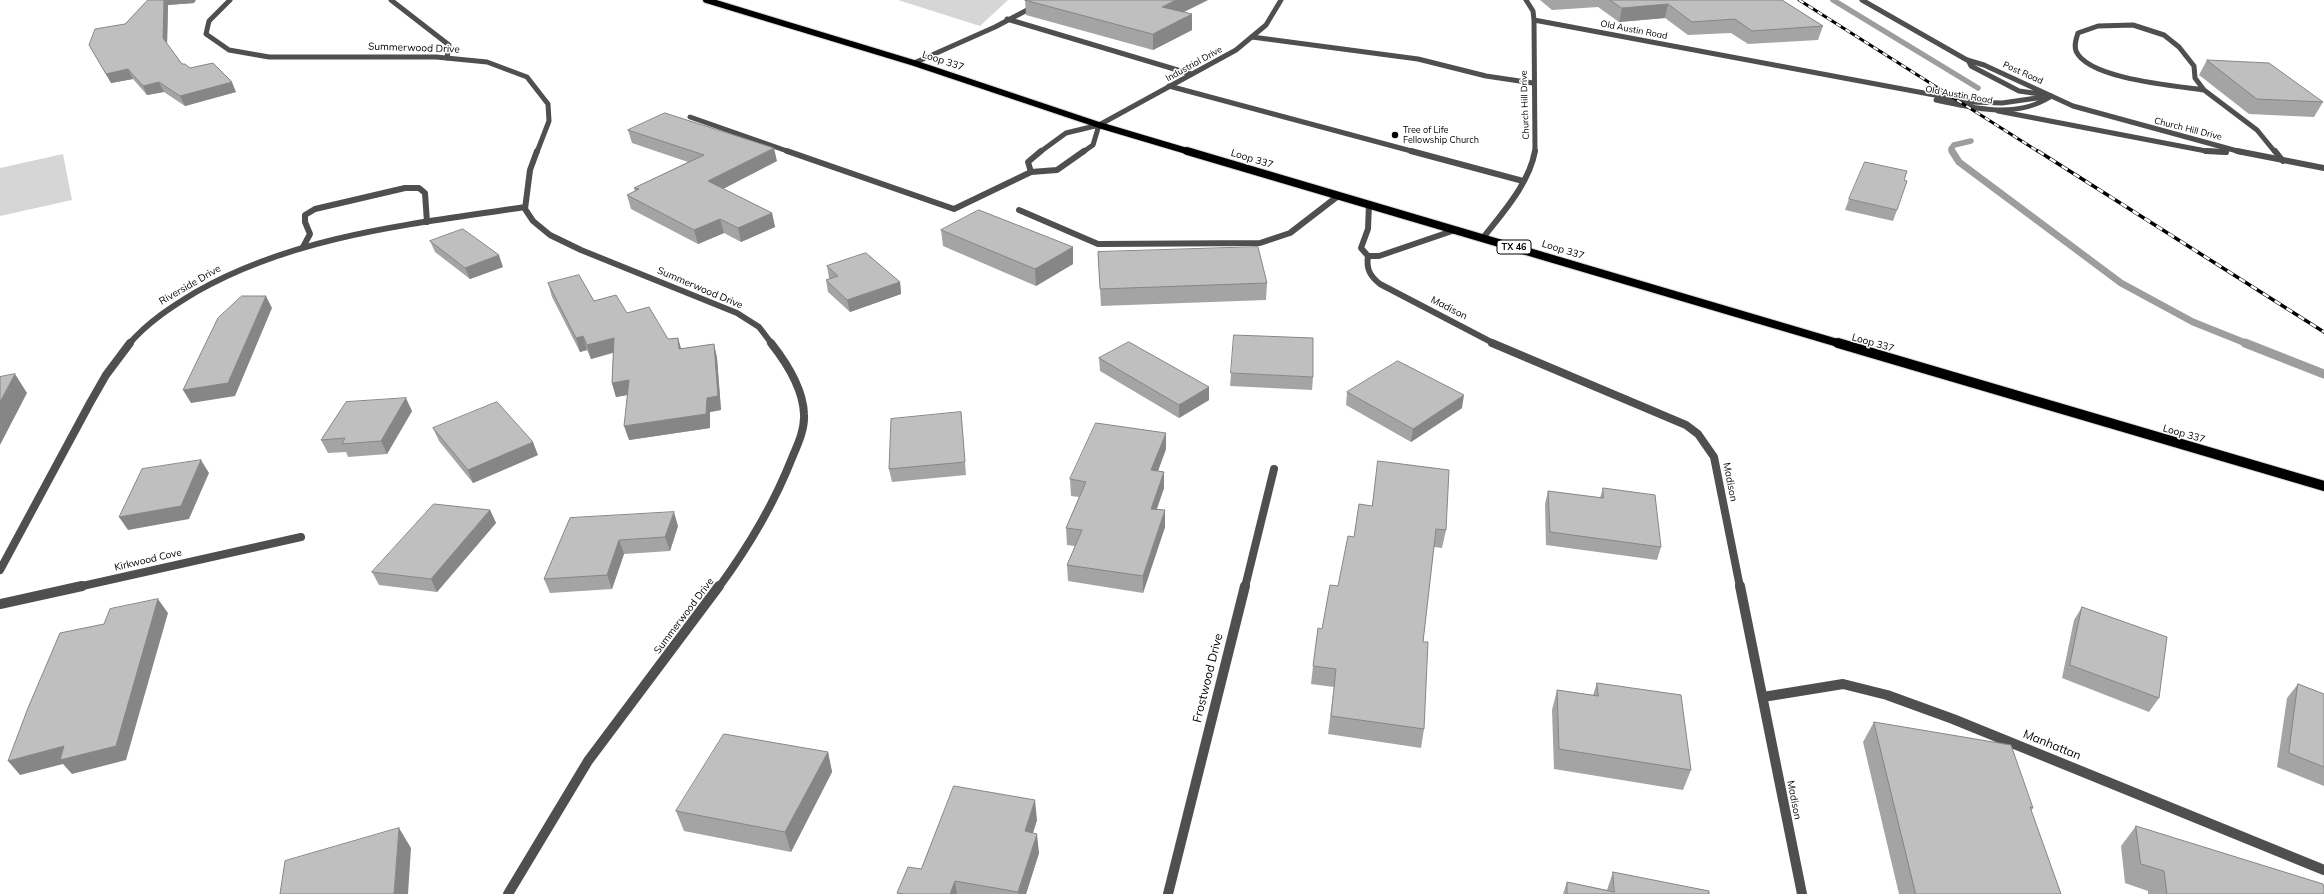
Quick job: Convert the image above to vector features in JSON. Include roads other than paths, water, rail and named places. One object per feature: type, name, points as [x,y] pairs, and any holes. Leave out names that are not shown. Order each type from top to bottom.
[{"type":"main road","name":"Loop 337","points":[[706,0],[914,63],[1100,125],[2324,486]]},
{"type":"street","name":"Summerwood Drive","points":[[230,0],[209,21],[206,34],[209,40],[232,51],[274,57],[392,55],[474,60],[518,73],[532,81],[543,92],[548,105],[549,123],[530,169],[525,207],[533,221],[550,235],[581,250],[737,313],[759,327],[791,372],[804,414],[801,436],[781,486],[747,549],[588,761],[508,894]]},
{"type":"street","points":[[391,0],[448,45],[447,58]]},
{"type":"street","points":[[914,63],[1007,20],[1046,0]]},
{"type":"street","name":"Industrial Drive","points":[[1031,172],[1028,162],[1031,158],[1066,133],[1100,125],[1236,50],[1266,25],[1281,0]]},
{"type":"street","points":[[1526,0],[1533,11],[1534,20]]},
{"type":"street","name":"Post Road","points":[[1862,0],[1967,60],[1984,65],[2043,90],[2052,96]]},
{"type":"street","points":[[1007,20],[1191,74]]},
{"type":"street","name":"Old Austin Road","points":[[1534,20],[1826,76],[1838,76],[1979,102],[2002,103],[2052,96]]},
{"type":"street","name":"Church Hill Drive","points":[[1521,184],[1532,167],[1536,143],[1533,83],[1534,20]]},
{"type":"street","points":[[2204,90],[2168,85],[2100,71],[2079,57],[2076,52],[2074,44],[2078,33],[2098,26],[2133,25],[2164,35],[2179,47],[2194,66],[2195,78],[2204,90],[2257,130],[2283,161]]},
{"type":"street","points":[[1252,37],[1418,59],[1486,76],[1533,83]]},
{"type":"street","name":"Post Road","points":[[1967,60],[1971,66],[2019,91],[2052,96]]},
{"type":"street","name":"Old Austin Road","points":[[1826,76],[1834,80],[1971,108],[1998,111],[2033,106],[2052,96]]},
{"type":"street","points":[[1169,86],[1521,184],[1482,238]]},
{"type":"street","name":"Church Hill Drive","points":[[2052,96],[2074,106],[2134,124],[2241,152],[2324,168]]},
{"type":"street","points":[[1998,111],[2206,151],[2241,152]]},
{"type":"street","points":[[690,117],[954,209],[1031,172],[1057,170],[1093,145],[1100,125]]},
{"type":"street","points":[[303,247],[310,234],[305,222],[305,216],[315,209],[405,188],[419,188],[425,193],[427,222]]},
{"type":"street","points":[[1019,210],[1098,244],[1260,243],[1290,233],[1338,196]]},
{"type":"street","name":"Madison","points":[[1369,204],[1368,229],[1361,248],[1368,256],[1366,267],[1370,275],[1396,294],[1486,340],[1667,416],[1698,434],[1714,457],[1802,894]]},
{"type":"street","name":"Riverside Drive","points":[[0,570],[80,420],[114,363],[136,336],[158,316],[224,276],[303,247],[377,229],[525,207]]},
{"type":"street","points":[[1368,256],[1379,256],[1455,230]]},
{"type":"street","name":"Frostwood Drive","points":[[1168,894],[1274,469]]},
{"type":"street","name":"Kirkwood Cove","points":[[0,604],[301,537]]},
{"type":"street","name":"Manhattan","points":[[1763,698],[1843,684],[1887,695],[1960,722],[2324,870]]},
{"type":"waterway","points":[[1833,0],[1978,88]]},
{"type":"waterway","points":[[1952,152],[1951,149],[1954,145],[1971,141]]},
{"type":"waterway","points":[[1952,151],[1959,162],[2121,283],[2193,322],[2248,344]]},
{"type":"waterway","points":[[2245,343],[2324,374]]},
{"type":"railway","points":[[1799,0],[2039,152]]},
{"type":"railway","points":[[2038,151],[2324,332]]},
{"type":"place","name":"Tree of Life Fellowship Church","points":[[1395,135]]}]
